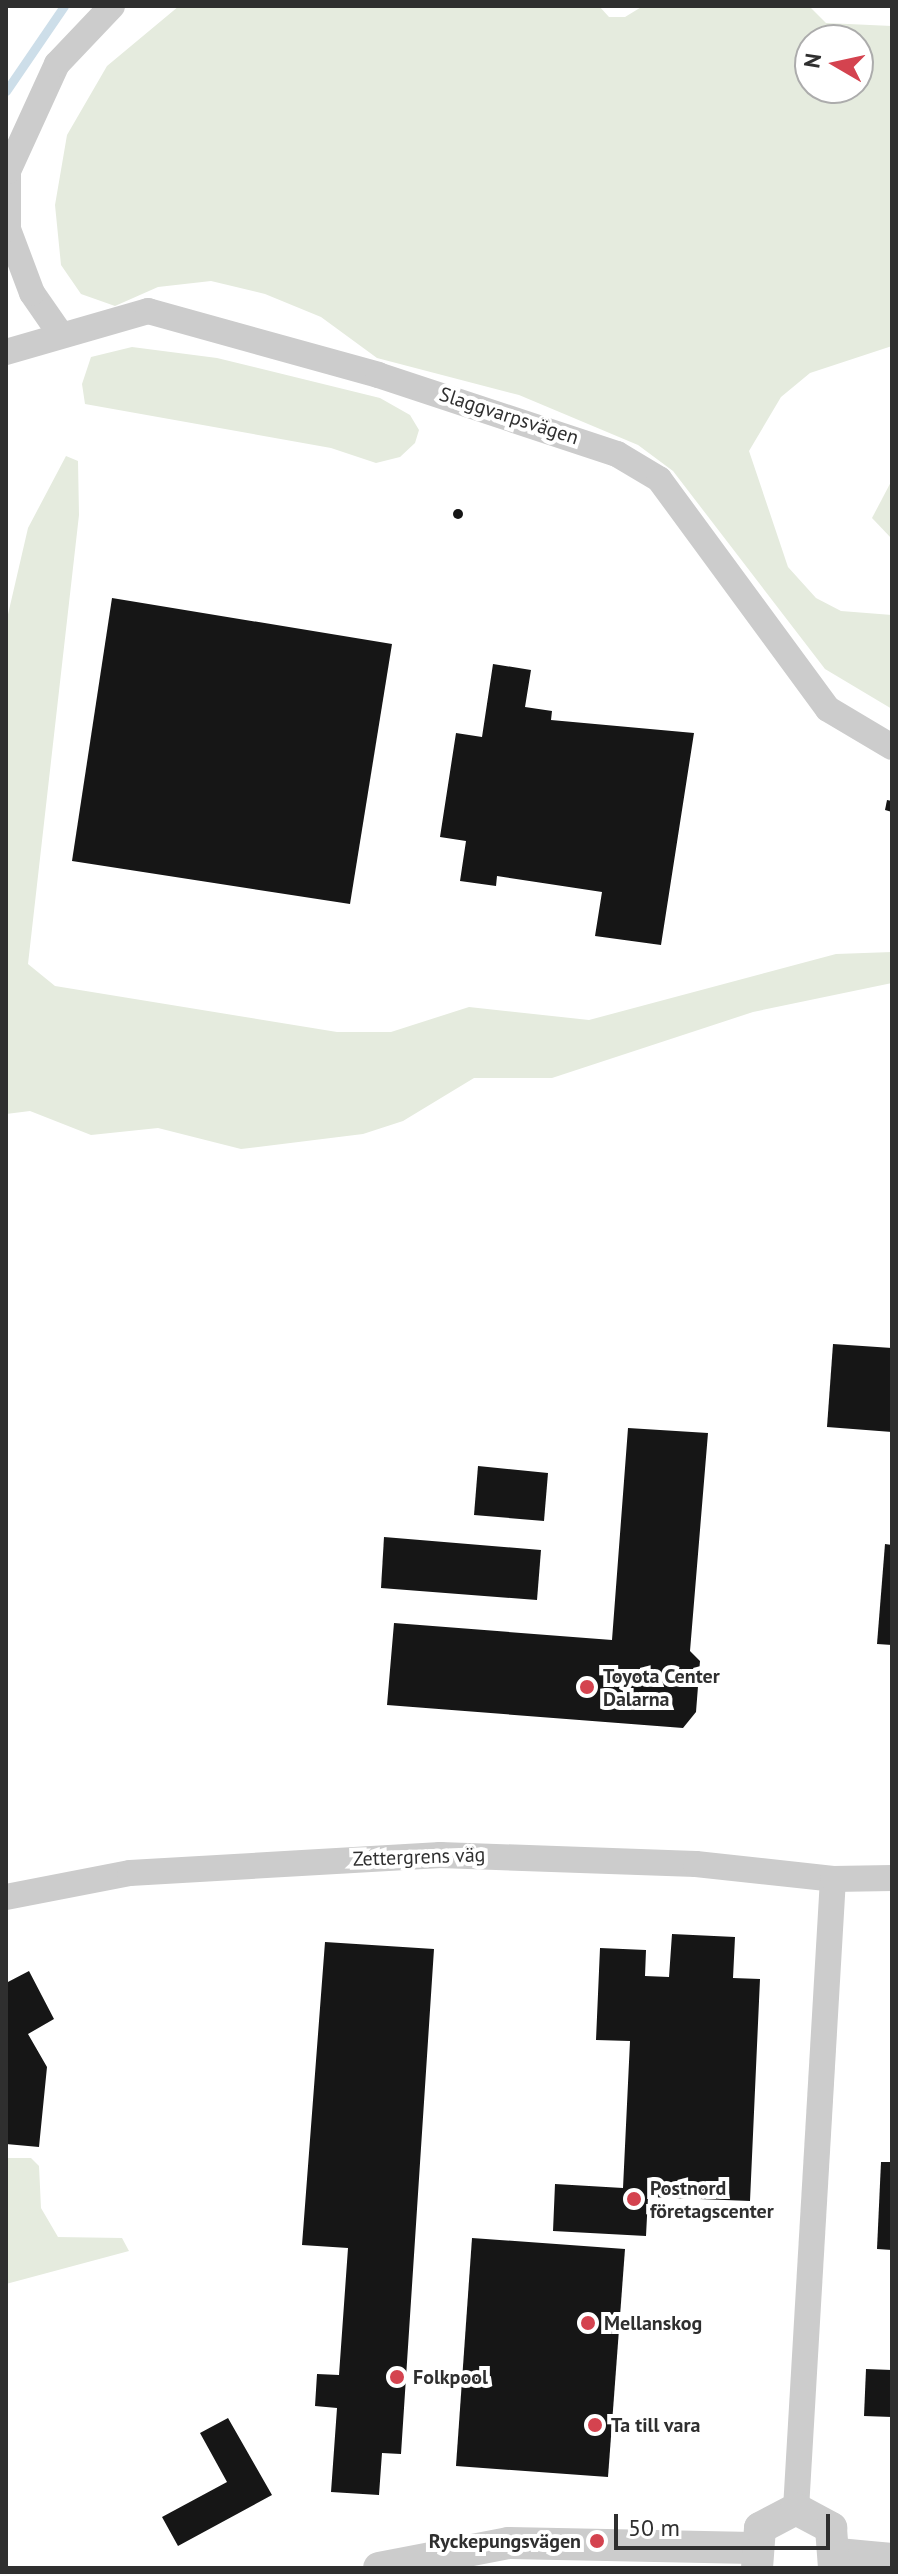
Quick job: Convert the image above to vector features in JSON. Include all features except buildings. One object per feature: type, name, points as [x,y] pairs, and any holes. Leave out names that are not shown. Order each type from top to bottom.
[{"type":"street","points":[[59,332],[32,293],[8,229],[8,171],[57,64],[112,6]]},
{"type":"street","name":"Slaggvarpsvägen","points":[[6,352],[59,332],[148,311],[378,375],[617,454],[659,479],[828,709],[892,747]]},
{"type":"street","name":"Zettergrens väg","points":[[6,1897],[130,1873],[440,1855],[696,1864],[833,1879]]},
{"type":"street","points":[[796,2509],[833,1879],[892,1878]]},
{"type":"street","points":[[379,2568],[509,2543],[755,2558],[767,2520],[796,2509],[831,2528],[836,2561],[892,2559]]},
{"type":"shaded area","points":[[179,6],[599,6],[609,17],[625,17],[643,6],[809,6],[826,23],[848,24],[794,24],[794,104],[874,104],[874,25],[892,26],[892,346],[810,373],[781,397],[749,451],[788,567],[816,598],[841,611],[892,615],[892,709],[825,669],[673,471],[638,445],[519,395],[377,358],[321,317],[265,294],[211,281],[158,287],[115,306],[81,294],[61,265],[55,205],[67,135],[107,66]]},
{"type":"shaded area","points":[[132,347],[217,358],[380,398],[410,415],[419,430],[415,443],[400,457],[376,463],[331,448],[85,404],[82,384],[91,357]]},
{"type":"shaded area","points":[[66,456],[78,461],[79,515],[28,964],[55,986],[337,1032],[391,1032],[469,1007],[589,1020],[836,954],[892,952],[892,983],[753,1012],[552,1078],[474,1078],[403,1121],[363,1134],[241,1149],[158,1128],[91,1135],[30,1111],[6,1114],[6,623],[28,528]]},
{"type":"shaded area","points":[[892,480],[892,539],[872,518]]},
{"type":"shaded area","points":[[6,2158],[31,2158],[39,2166],[41,2208],[58,2237],[122,2238],[129,2251],[6,2284]]},
{"type":"waterway","points":[[6,91],[64,6]]},
{"type":"place","name":"Toyota Center Dalarna","points":[[587,1687]]},
{"type":"place","name":"Postnord företagscenter","points":[[634,2199]]},
{"type":"place","name":"Mellanskog","points":[[588,2323]]},
{"type":"place","name":"Folkpool","points":[[397,2377]]},
{"type":"place","name":"Ta till vara","points":[[595,2425]]},
{"type":"place","name":"Ryckepungsvägen","points":[[597,2541]]}]
